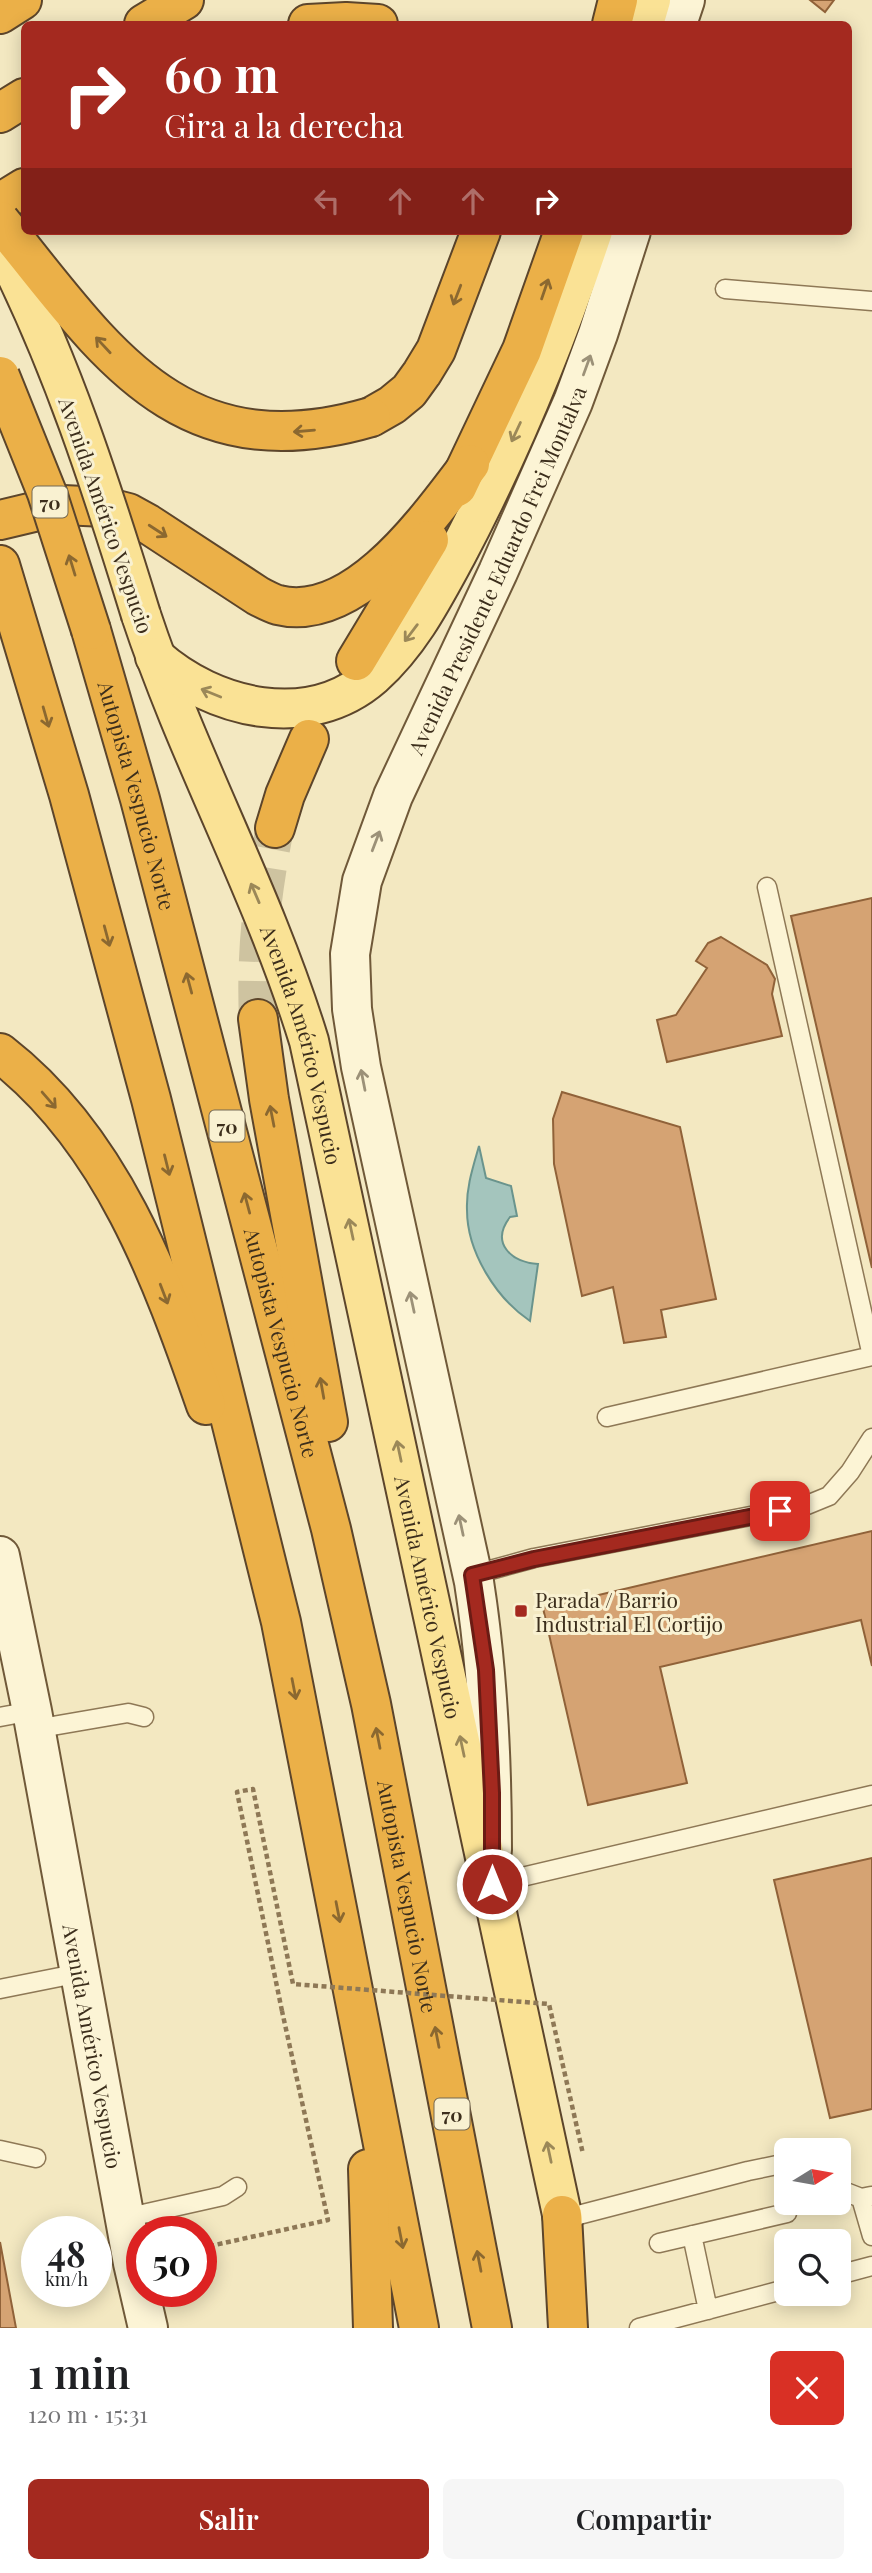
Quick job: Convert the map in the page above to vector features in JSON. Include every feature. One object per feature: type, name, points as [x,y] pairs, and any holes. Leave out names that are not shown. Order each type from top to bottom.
[{"type":"highway","points":[[0,14],[22,0]]},
{"type":"highway","points":[[149,21],[184,0]]},
{"type":"highway","points":[[284,21],[319,0]]},
{"type":"highway","points":[[613,21],[618,0]]},
{"type":"highway","points":[[0,113],[21,100]]},
{"type":"highway","points":[[0,203],[21,190]]},
{"type":"highway","points":[[0,221],[97,340],[137,378],[171,402],[231,426],[277,432],[323,429],[371,417],[409,391],[436,349],[479,235]]},
{"type":"highway","points":[[356,662],[420,556],[470,464],[522,350],[563,235]]},
{"type":"highway","name":"Autopista Vespucio Norte","points":[[0,376],[47,493],[91,630],[140,799],[254,1229],[353,1625],[411,1901],[492,2328]]},
{"type":"highway","points":[[0,520],[64,505],[105,506],[128,513],[148,524],[258,596],[277,605],[312,605],[373,576],[417,533],[470,464]]},
{"type":"highway","points":[[0,565],[27,652],[150,1099],[281,1622],[419,2328]]},
{"type":"highway","points":[[275,828],[285,795],[309,739]]},
{"type":"highway","points":[[258,1019],[269,1099],[332,1448],[353,1625]]},
{"type":"highway","points":[[0,1053],[31,1079],[69,1123],[96,1157],[126,1209],[159,1281],[193,1368],[281,1622]]},
{"type":"highway","points":[[355,2003],[369,2186],[370,2320]]},
{"type":"highway","points":[[563,2217],[568,2328]]},
{"type":"main road","points":[[645,21],[651,0]]},
{"type":"main road","points":[[678,21],[685,0]]},
{"type":"main road","points":[[155,657],[187,683],[206,692],[236,703],[286,709],[310,706],[344,695],[363,683],[388,661],[419,622],[438,589],[518,430],[563,320],[592,235]]},
{"type":"main road","name":"Avenida Presidente Eduardo Frei Montalva","points":[[356,907],[366,869],[393,796],[503,559],[581,381],[630,235]]},
{"type":"main road","name":"Avenida Américo Vespucio","points":[[0,243],[34,314],[70,404],[155,657],[275,943],[309,1041],[587,2328]]},
{"type":"main road","name":"Avenida Américo Vespucio","points":[[356,907],[351,954],[355,1037],[472,1575],[486,1670],[492,1793],[492,1884]]},
{"type":"main road","name":"Avenida Américo Vespucio","points":[[0,1556],[22,1719],[80,1973],[148,2328]]},
{"type":"lane","points":[[725,289],[872,301]]},
{"type":"lane","points":[[607,1417],[872,1356],[767,887]]},
{"type":"lane","points":[[472,1575],[534,1559],[807,1505],[829,1496],[850,1472],[872,1438]]},
{"type":"lane","points":[[22,1719],[128,1713],[144,1717]]},
{"type":"lane","points":[[492,1884],[872,1795]]},
{"type":"lane","points":[[0,1989],[80,1973]]},
{"type":"lane","points":[[0,2150],[36,2158]]},
{"type":"lane","points":[[563,2217],[774,2166]]},
{"type":"lane","points":[[125,2218],[223,2196],[237,2187]]},
{"type":"lane","points":[[867,2197],[872,2236]]},
{"type":"lane","points":[[659,2243],[774,2216]]},
{"type":"lane","points":[[692,2235],[708,2310]]},
{"type":"lane","points":[[851,2272],[872,2266]]},
{"type":"lane","points":[[639,2328],[774,2292]]},
{"type":"path","points":[[217,2244],[328,2220],[237,1792],[253,1788],[293,1984],[548,2004],[583,2154]]},
{"type":"water","points":[[479,1146],[486,1178],[511,1186],[517,1216],[510,1217],[504,1226],[502,1235],[506,1250],[519,1259],[538,1264],[530,1321],[495,1287],[472,1242],[467,1202]]},
{"type":"building","points":[[810,0],[834,0],[825,12]]},
{"type":"building","points":[[872,898],[872,1268],[791,916]]},
{"type":"building","points":[[721,937],[767,965],[775,979],[772,994],[782,1036],[667,1062],[657,1020],[676,1015],[707,968],[696,961],[708,943]]},
{"type":"building","points":[[562,1092],[680,1127],[716,1299],[661,1310],[666,1337],[624,1343],[613,1287],[582,1296],[554,1164],[553,1119]]},
{"type":"building","points":[[872,1531],[872,1666],[861,1620],[660,1667],[687,1783],[588,1805],[543,1608]]},
{"type":"building","points":[[872,1858],[872,2109],[830,2118],[774,1880]]},
{"type":"building","points":[[0,2242],[16,2328],[0,2328]]},
{"type":"tunnel","points":[[258,1019],[260,923],[275,828]]},
{"type":"place","name":"Parada / Barrio Industrial El Cortijo","points":[[521,1611]]},
{"type":"route","points":[[492,1884],[492,1793],[486,1670],[472,1575],[534,1559],[780,1511]]}]
